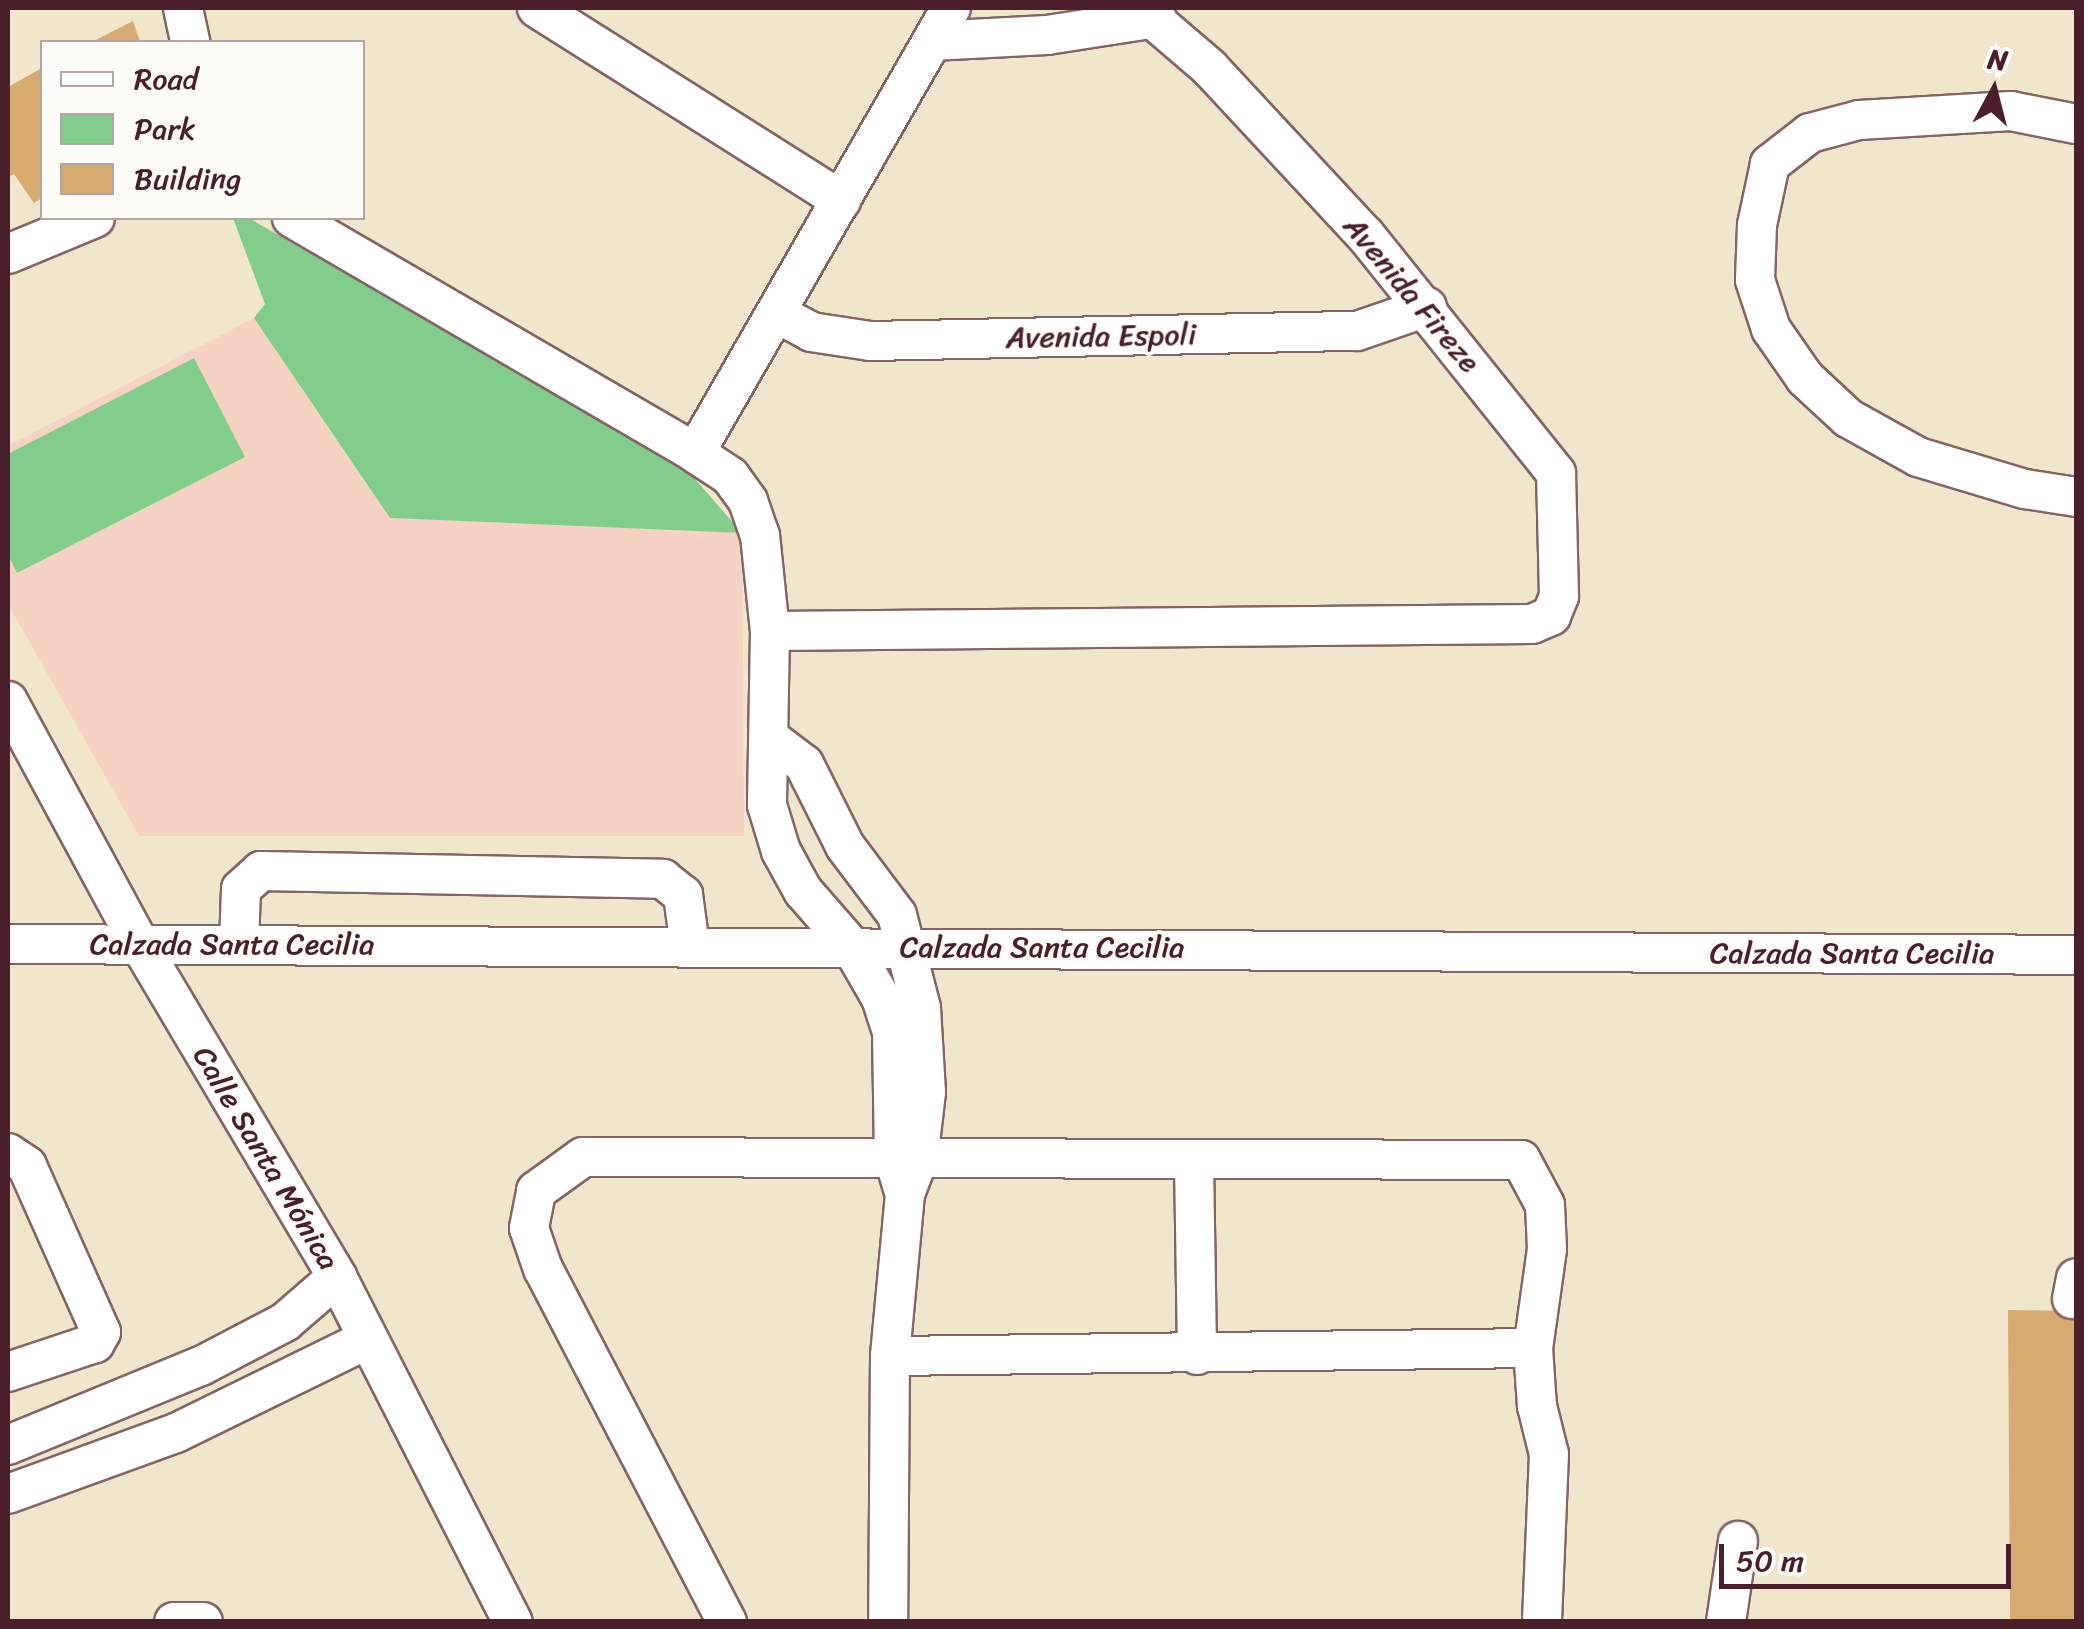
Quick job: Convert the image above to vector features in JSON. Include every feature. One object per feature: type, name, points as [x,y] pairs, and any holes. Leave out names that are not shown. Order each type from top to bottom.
[{"type":"street","points":[[182,8],[190,40]]},
{"type":"street","points":[[537,8],[841,200]]},
{"type":"street","points":[[696,453],[951,8]]},
{"type":"street","points":[[932,41],[1047,34],[1149,13]]},
{"type":"street","name":"Avenida Fireze","points":[[770,631],[1532,624],[1550,616],[1559,596],[1556,473],[1427,306],[1149,13]]},
{"type":"street","points":[[2076,124],[2011,111],[1859,120],[1810,133],[1770,164],[1757,225],[1756,280],[1770,329],[1805,378],[1848,418],[1918,457],[2025,490],[2076,497]]},
{"type":"street","points":[[8,254],[90,220]]},
{"type":"street","points":[[295,220],[696,453],[730,476],[748,502],[760,535],[770,631],[772,740],[764,764],[767,805],[781,852],[803,891],[850,946],[892,1031],[906,1171]]},
{"type":"street","name":"Avenida Espoli","points":[[776,313],[812,332],[870,341],[1357,330],[1427,306]]},
{"type":"street","name":"Calle Santa Mónica","points":[[8,700],[139,943],[337,1277],[512,1622]]},
{"type":"street","points":[[772,740],[804,764],[818,801],[888,897],[910,946],[926,1092],[906,1171],[890,1356],[888,1622]]},
{"type":"street","points":[[239,944],[242,889],[261,871],[663,879],[683,896],[690,946]]},
{"type":"street","name":"Calzada Santa Cecilia","points":[[8,944],[910,946],[2076,956]]},
{"type":"street","points":[[8,1153],[27,1166],[101,1332],[95,1343],[8,1372]]},
{"type":"street","points":[[727,1622],[543,1269],[529,1228],[536,1192],[583,1157],[906,1171],[1194,1162],[1521,1160],[1545,1204],[1547,1249],[1534,1348],[1536,1406],[1549,1454],[1542,1622]]},
{"type":"street","points":[[1194,1162],[1197,1355]]},
{"type":"street","points":[[8,1444],[101,1410],[201,1366],[285,1322],[337,1277]]},
{"type":"street","points":[[8,1494],[122,1456],[226,1410],[368,1339]]},
{"type":"street","points":[[890,1356],[1534,1348]]},
{"type":"street","points":[[201,1366],[226,1410]]},
{"type":"street","points":[[101,1410],[122,1456]]},
{"type":"street","points":[[1726,1622],[1738,1541]]},
{"type":"street","points":[[174,1622],[203,1622]]},
{"type":"shaded area","points":[[254,318],[390,518],[742,533],[744,836],[139,836],[8,604],[8,446]]},
{"type":"green space","points":[[234,220],[252,220],[688,471],[742,533],[390,518],[254,318],[265,304]]},
{"type":"green space","points":[[194,358],[245,457],[17,573],[8,555],[8,454]]},
{"type":"building","points":[[133,21],[139,40],[96,40]]},
{"type":"building","points":[[40,69],[40,199],[34,203],[14,174],[8,177],[8,87]]},
{"type":"building","points":[[2008,1310],[2076,1311],[2076,1622],[2010,1622]]}]
